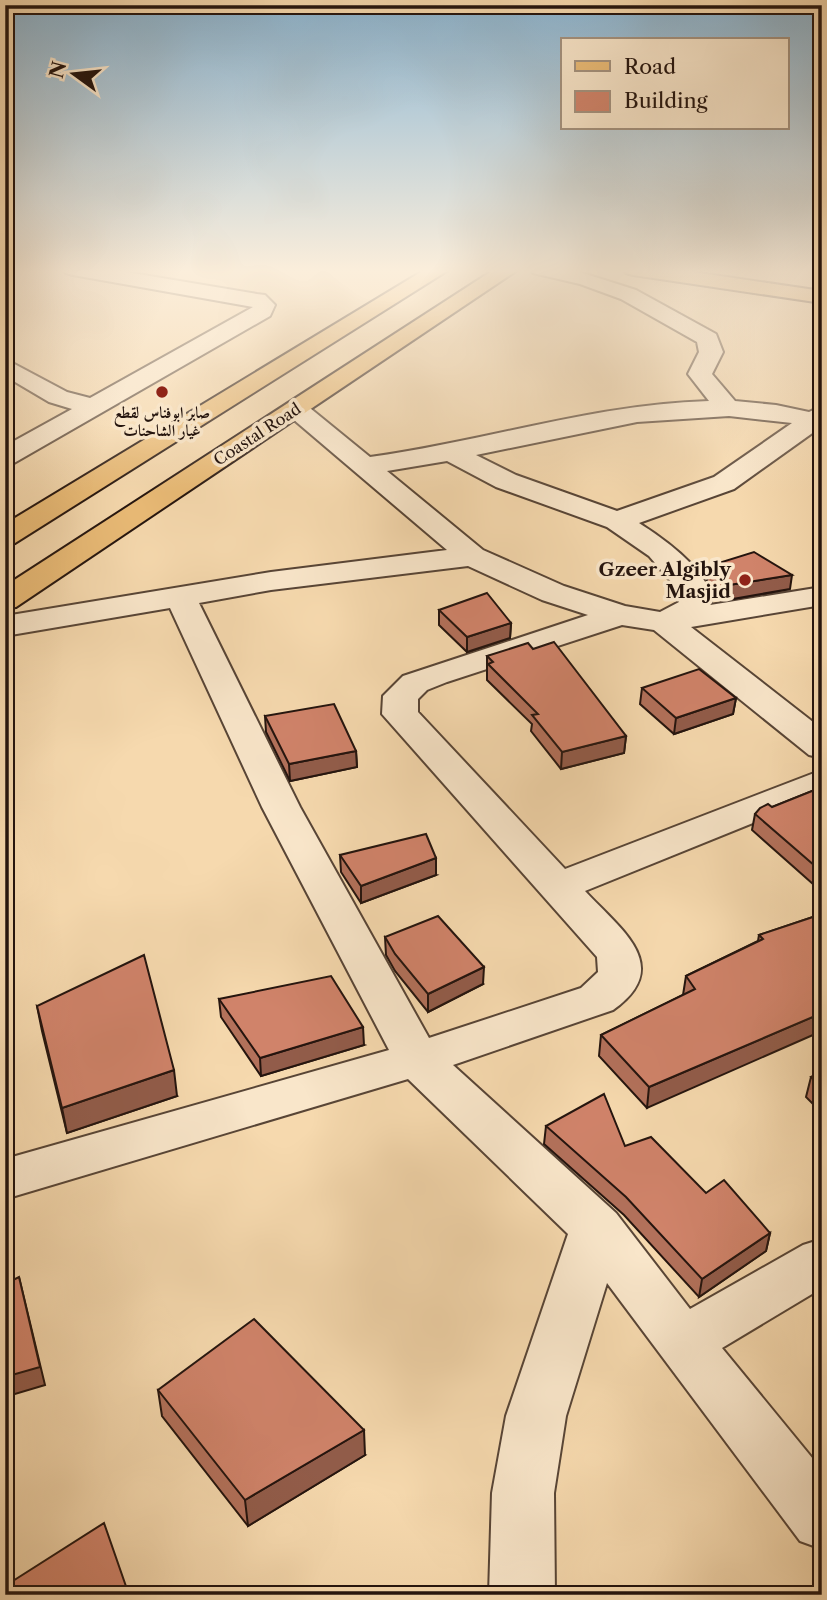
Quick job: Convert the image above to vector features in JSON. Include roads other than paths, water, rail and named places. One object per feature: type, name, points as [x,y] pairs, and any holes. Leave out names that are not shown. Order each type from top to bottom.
[{"type":"main road","points":[[5,537],[319,344]]},
{"type":"main road","name":"Coastal Road","points":[[5,600],[395,344]]},
{"type":"street","points":[[5,457],[204,344]]},
{"type":"street","points":[[709,344],[712,352],[700,374],[726,407]]},
{"type":"street","points":[[5,366],[58,397],[93,407]]},
{"type":"street","points":[[364,466],[451,453],[594,420],[693,408],[726,407],[818,419]]},
{"type":"street","points":[[296,409],[472,556],[553,593],[620,615],[664,622],[822,596]]},
{"type":"street","points":[[617,521],[724,482],[752,466],[818,419]]},
{"type":"street","points":[[451,453],[506,481],[617,521],[660,550],[694,589],[696,598],[693,607],[664,622]]},
{"type":"street","points":[[5,626],[349,569],[472,556]]},
{"type":"street","points":[[181,597],[281,807],[417,1059],[597,1228],[682,1342],[814,1493]]},
{"type":"street","points":[[5,1179],[417,1059],[597,999],[610,991],[621,978],[623,963],[617,951],[400,714],[400,696],[415,682],[620,615]]},
{"type":"street","points":[[664,622],[822,747]]},
{"type":"street","points":[[558,887],[822,781]]},
{"type":"street","points":[[522,1595],[523,1493],[536,1416],[597,1228]]},
{"type":"street","points":[[682,1342],[822,1261]]},
{"type":"place","name":"صابر ابوفناس لقطع غيار الشاحنات","points":[[162,392]]},
{"type":"place","name":"Gzeer Algibly Masjid","points":[[745,580]]}]
